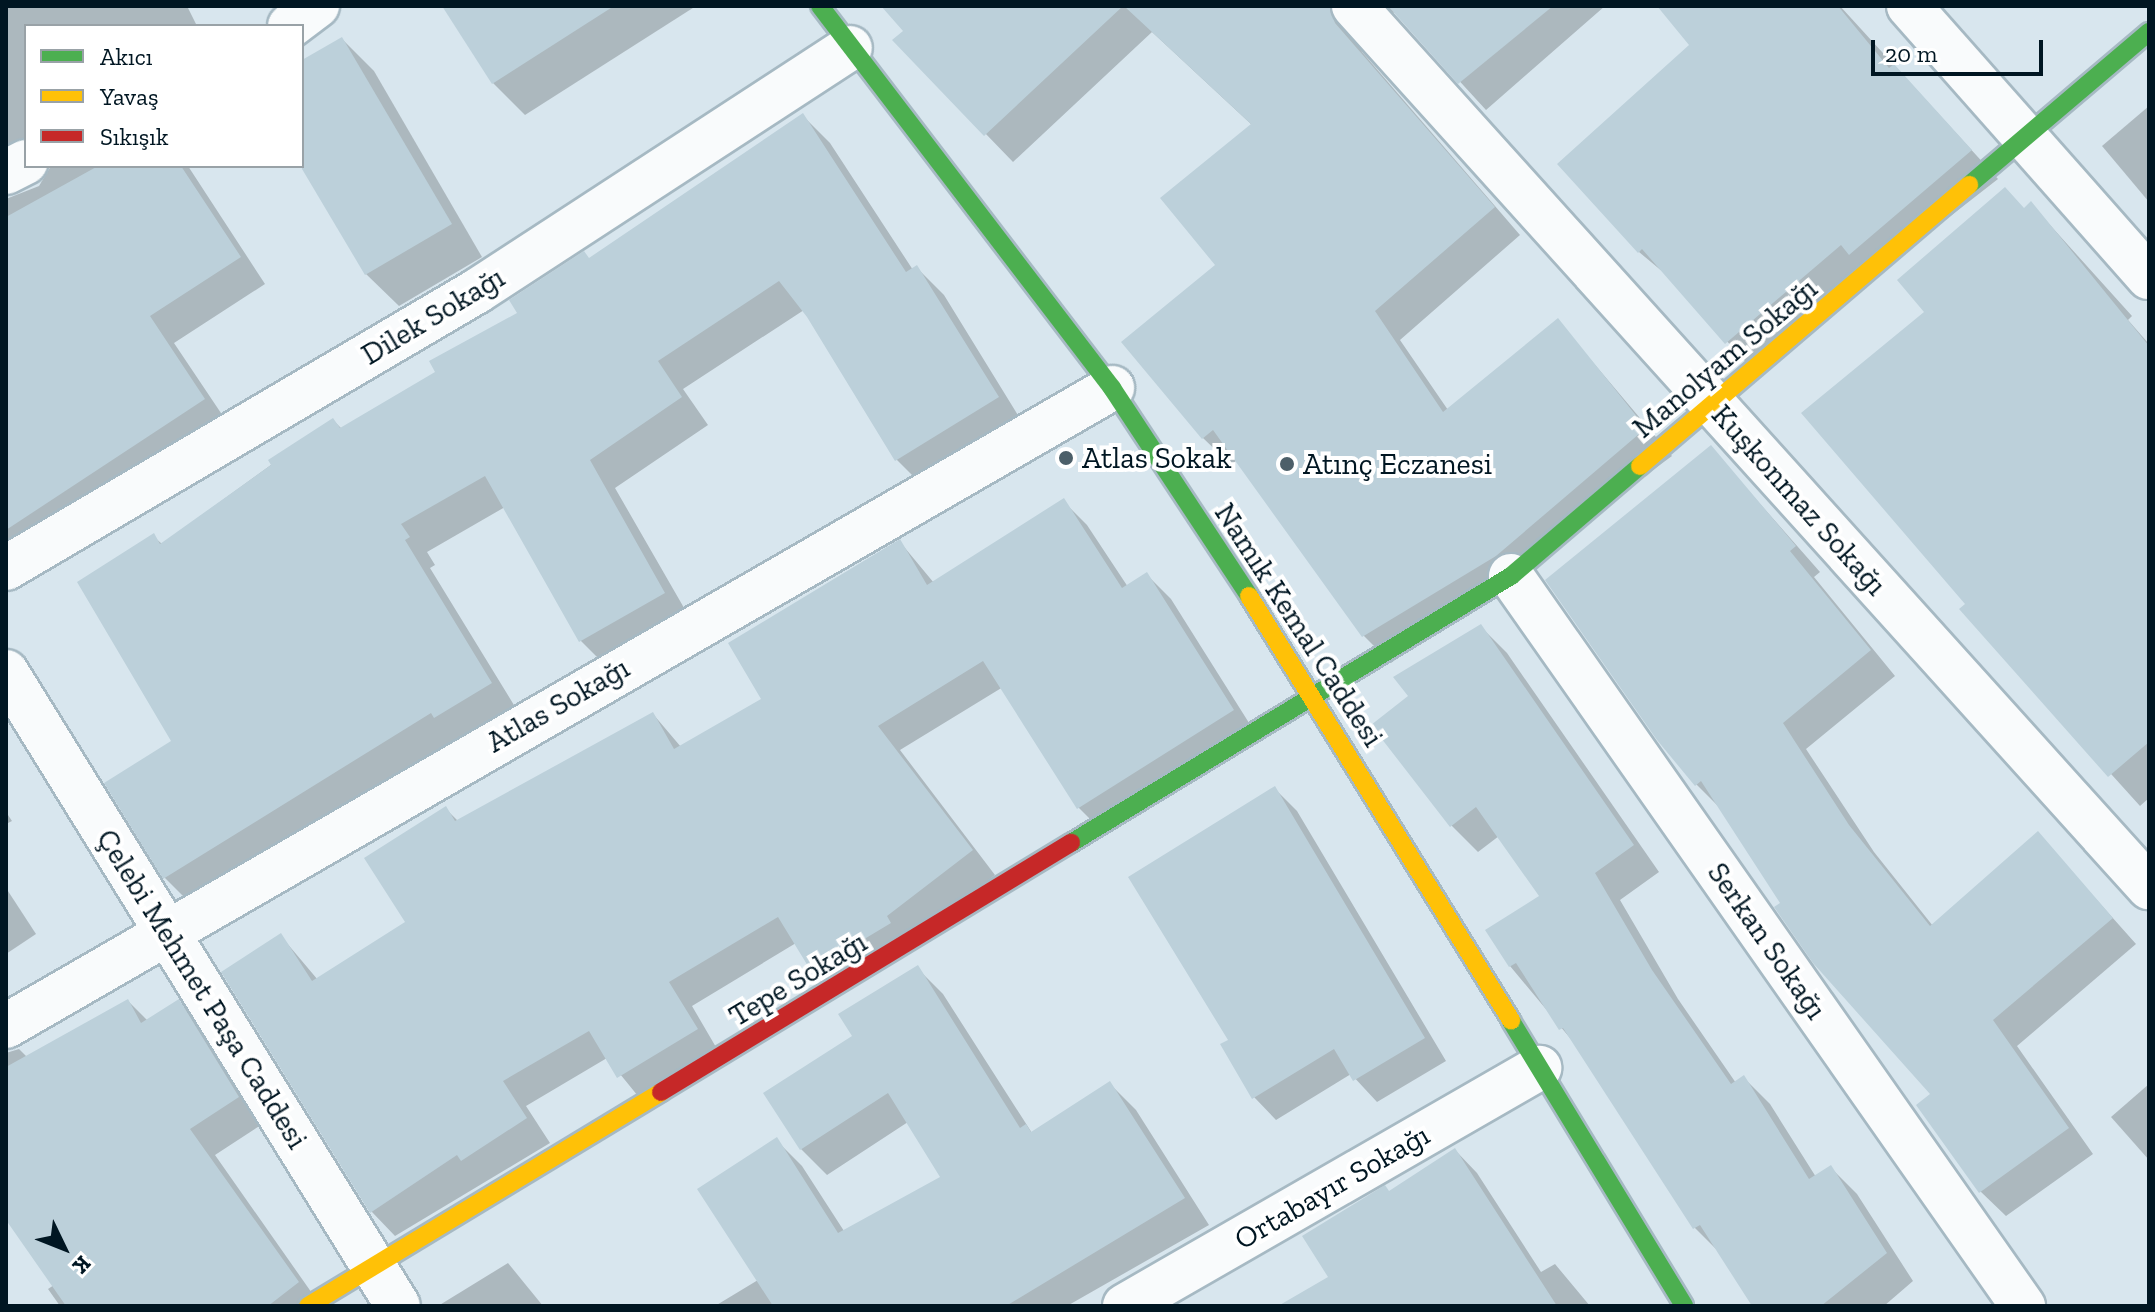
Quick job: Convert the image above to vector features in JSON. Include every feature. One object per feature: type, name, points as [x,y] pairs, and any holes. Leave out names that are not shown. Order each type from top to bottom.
[{"type":"street","points":[[269,6],[281,24]]},
{"type":"street","points":[[293,24],[317,6]]},
{"type":"street","name":"Namık Kemal Caddesi","points":[[820,6],[1112,388],[1316,698],[1684,1306]]},
{"type":"street","name":"Kuşkonmaz Sokağı","points":[[1354,6],[2149,887]]},
{"type":"street","points":[[1909,6],[2149,277]]},
{"type":"street","name":"Manolyam Sokağı","points":[[1316,698],[1511,576],[2149,32]]},
{"type":"street","name":"Dilek Sokağı","points":[[6,568],[477,291],[850,48]]},
{"type":"street","points":[[6,172],[24,163]]},
{"type":"street","name":"Atlas Sokağı","points":[[6,1026],[166,930],[1112,388]]},
{"type":"street","name":"Serkan Sokağı","points":[[1511,576],[2023,1306]]},
{"type":"street","name":"Çelebi Mehmet Paşa Caddesi","points":[[6,672],[398,1306]]},
{"type":"street","name":"Tepe Sokağı","points":[[308,1306],[1316,698]]},
{"type":"street","name":"Ortabayır Sokağı","points":[[1125,1306],[1539,1068]]},
{"type":"building","points":[[442,6],[614,6],[492,84]]},
{"type":"building","points":[[881,6],[1123,6],[984,136],[892,40],[903,31]]},
{"type":"building","points":[[1124,6],[1330,6],[1335,23],[1495,207],[1375,311],[1443,412],[1558,318],[1646,428],[1496,556],[1362,637],[1213,430],[1202,439],[1121,342],[1215,265],[1160,198],[1251,124]]},
{"type":"building","points":[[1388,6],[1553,6],[1458,84]]},
{"type":"building","points":[[1657,6],[1838,6],[1889,68],[1894,64],[1972,150],[1849,255],[1841,245],[1725,344],[1642,249],[1638,253],[1557,164],[1689,45]]},
{"type":"building","points":[[342,37],[452,224],[365,275],[302,169],[304,59]]},
{"type":"building","points":[[803,113],[906,272],[917,265],[999,397],[895,461],[807,317],[779,281],[658,361],[682,397],[590,460],[665,593],[579,642],[485,476],[401,524],[410,537],[405,540],[492,683],[434,718],[431,713],[163,879],[104,783],[171,741],[77,582],[154,533],[160,544],[271,465],[268,460],[333,418],[340,428],[435,372],[429,361],[517,313],[509,300],[584,251],[589,258]]},
{"type":"building","points":[[94,168],[182,168],[241,257],[150,316],[205,399],[6,530],[6,217]]},
{"type":"building","points":[[2005,187],[2024,208],[2031,201],[2149,346],[2149,742],[2108,777],[1959,609],[1965,604],[1801,413],[1924,312],[1897,280]]},
{"type":"building","points":[[1711,445],[1796,546],[1790,551],[1871,650],[1783,723],[1849,825],[1930,926],[2038,831],[2113,918],[1993,1020],[2069,1128],[1979,1193],[1916,1105],[1930,1094],[1813,963],[1774,907],[1780,903],[1701,781],[1695,786],[1657,740],[1545,580]]},
{"type":"building","points":[[1064,498],[1122,588],[1147,572],[1234,710],[1077,809],[983,661],[878,726],[973,850],[887,916],[891,923],[811,971],[778,917],[669,982],[698,1029],[617,1078],[589,1031],[503,1081],[527,1118],[461,1161],[457,1155],[370,1213],[221,972],[281,933],[312,981],[405,922],[364,858],[446,806],[455,821],[653,712],[674,749],[761,699],[728,643],[900,539],[927,585]]},
{"type":"building","points":[[1481,624],[1634,845],[1595,873],[1652,970],[1731,1084],[1744,1075],[1809,1179],[1831,1165],[1887,1253],[1821,1306],[1752,1306],[1700,1225],[1693,1229],[1563,1028],[1559,1030],[1516,963],[1509,967],[1485,930],[1539,896],[1476,807],[1450,827],[1371,725],[1408,696],[1393,677]]},
{"type":"building","points":[[1275,786],[1425,1038],[1353,1081],[1334,1049],[1252,1099],[1220,1044],[1228,1040],[1128,877]]},
{"type":"building","points":[[918,965],[1020,1128],[1026,1124],[1031,1132],[1110,1081],[1185,1198],[1006,1306],[773,1306],[697,1189],[777,1137],[838,1233],[940,1177],[888,1093],[800,1150],[763,1093],[852,1036],[838,1014]]},
{"type":"building","points":[[128,999],[141,1023],[179,999],[239,1097],[190,1129],[299,1282],[268,1306],[66,1306],[6,1220],[6,1067]]},
{"type":"building","points":[[1455,1148],[1557,1306],[1278,1306],[1328,1277],[1302,1236],[1385,1185],[1389,1191]]},
{"type":"traffic: fast","points":[[820,6],[1112,388],[1249,596]]},
{"type":"traffic: fast","points":[[1969,185],[2149,32]]},
{"type":"traffic: fast","points":[[1071,843],[1511,576],[1640,466]]},
{"type":"traffic: fast","points":[[1511,1021],[1684,1306]]},
{"type":"traffic: slow","points":[[1640,466],[1969,185]]},
{"type":"traffic: slow","points":[[1249,596],[1511,1021]]},
{"type":"traffic: slow","points":[[308,1306],[661,1092]]},
{"type":"traffic: jam","points":[[661,1092],[1071,843]]},
{"type":"place","name":"Atlas Sokak","points":[[1066,458]]},
{"type":"place","name":"Atınç Eczanesi","points":[[1287,464]]}]
